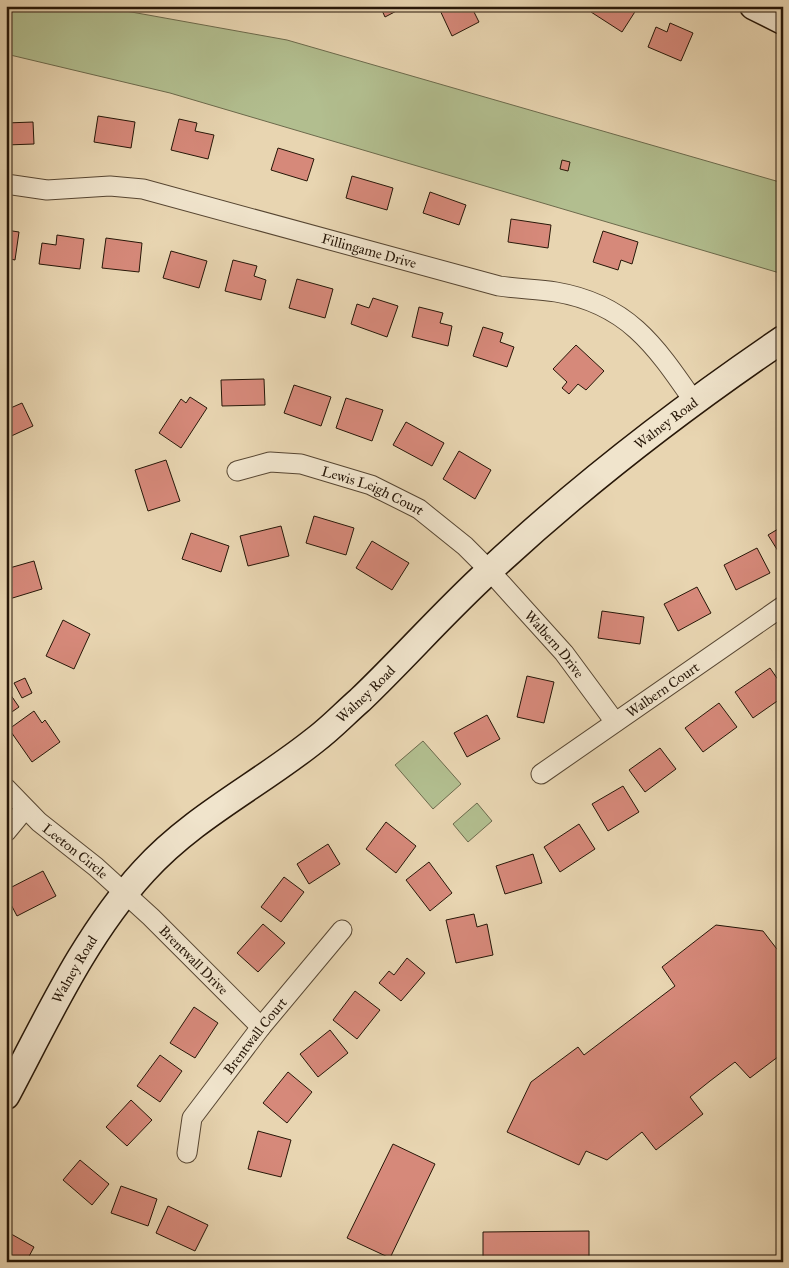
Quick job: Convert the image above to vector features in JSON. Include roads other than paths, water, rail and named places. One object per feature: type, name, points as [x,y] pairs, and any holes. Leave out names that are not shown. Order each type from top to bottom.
[{"type":"main road","points":[[753,6],[783,21]]},
{"type":"main road","name":"Walney Road","points":[[6,1096],[80,959],[125,894],[145,870],[183,835],[314,741],[344,715],[489,570],[566,504],[693,400],[783,339]]},
{"type":"street","name":"Fillingame Drive","points":[[6,184],[47,190],[110,186],[143,189],[499,286],[554,292],[579,297],[613,311],[649,339],[693,400]]},
{"type":"street","name":"Lewis Leigh Court","points":[[237,471],[270,462],[286,462],[371,485],[419,509],[464,546],[489,570]]},
{"type":"street","name":"Walbern Drive","points":[[489,570],[564,654],[615,722]]},
{"type":"street","name":"Walbern Court","points":[[541,774],[783,606]]},
{"type":"street","name":"Leeton Circle","points":[[6,788],[25,810],[96,867],[125,894]]},
{"type":"street","points":[[6,832],[25,810]]},
{"type":"street","name":"Brentwall Drive","points":[[125,894],[151,917],[261,1026]]},
{"type":"street","name":"Brentwall Court","points":[[187,1153],[192,1118],[261,1026],[342,930]]}]
